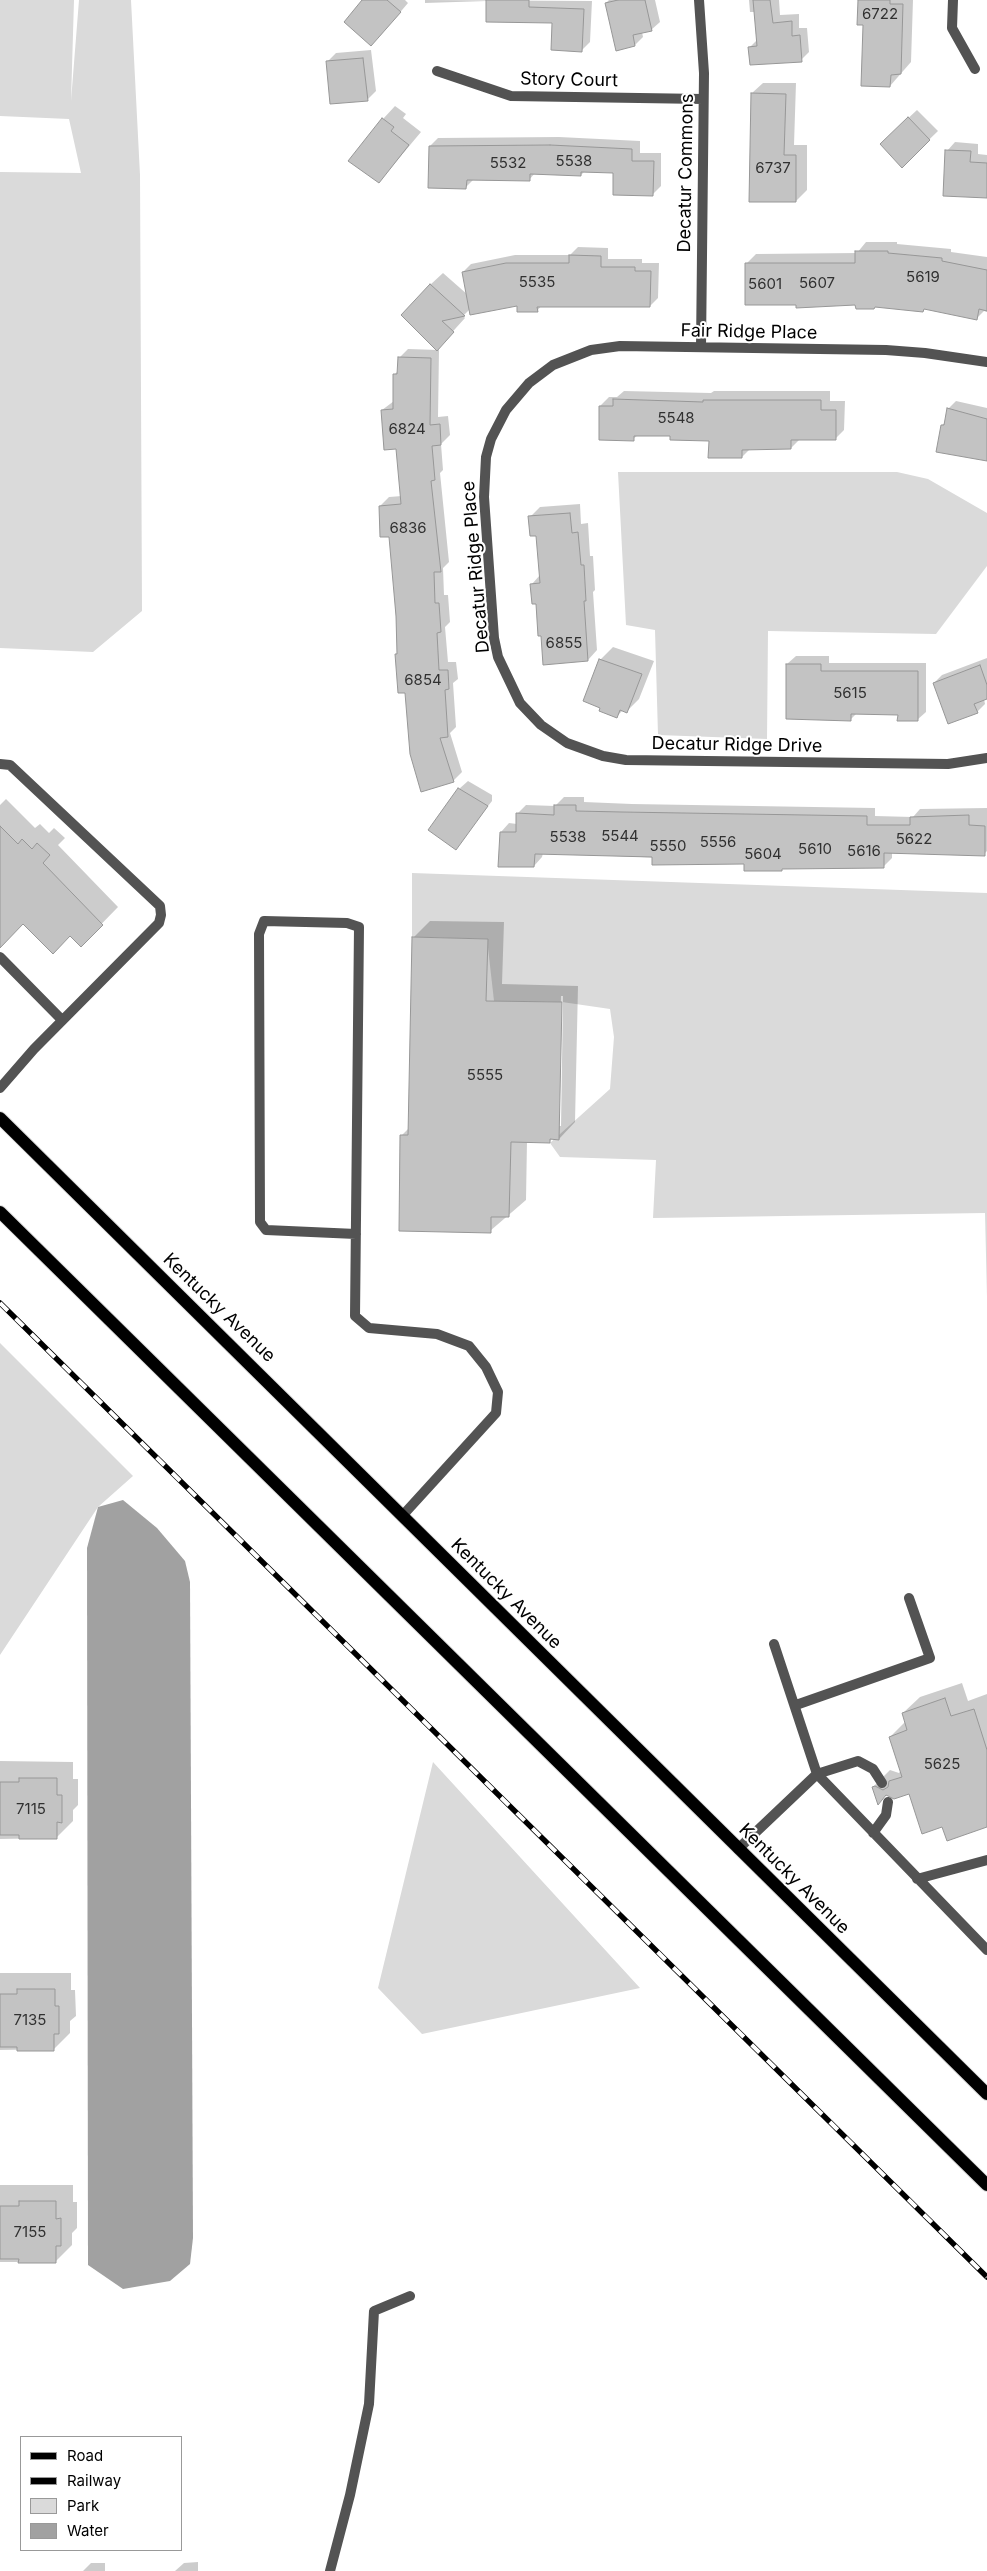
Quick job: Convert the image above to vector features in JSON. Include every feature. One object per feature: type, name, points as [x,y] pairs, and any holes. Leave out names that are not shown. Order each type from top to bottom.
[{"type":"main road","name":"Kentucky Avenue","points":[[0,1118],[987,2094]]},
{"type":"main road","points":[[0,1212],[987,2185]]},
{"type":"street","name":"Decatur Commons","points":[[699,0],[703,99],[701,347]]},
{"type":"street","points":[[952,0],[952,28],[975,69]]},
{"type":"street","name":"Story Court","points":[[437,71],[511,96],[703,99]]},
{"type":"street","name":"Fair Ridge Place","points":[[522,390],[553,365],[590,350],[620,346],[886,350],[934,354],[987,362]]},
{"type":"street","name":"Decatur Ridge Place","points":[[512,689],[498,657],[494,638],[484,497],[484,470],[496,427],[522,390]]},
{"type":"street","name":"Decatur Ridge Drive","points":[[512,689],[520,702],[541,725],[567,743],[611,758],[948,764],[987,758]]},
{"type":"street","points":[[0,764],[10,765],[160,906],[159,923],[62,1020],[0,1088]]},
{"type":"street","points":[[356,1234],[266,1230],[260,1222],[259,934],[264,921],[347,923],[359,927],[356,1234],[355,1316],[369,1328],[437,1334],[469,1346],[486,1367],[498,1392],[496,1412],[403,1515]]},
{"type":"street","points":[[0,957],[62,1020]]},
{"type":"street","points":[[796,1705],[930,1658],[909,1598]]},
{"type":"street","points":[[774,1644],[818,1774],[987,1950]]},
{"type":"street","points":[[738,1849],[818,1774],[858,1761],[873,1769],[882,1784]]},
{"type":"street","points":[[873,1833],[886,1815],[888,1802]]},
{"type":"street","points":[[917,1879],[987,1860]]},
{"type":"street","points":[[330,2571],[350,2495],[369,2404],[374,2311],[410,2296]]},
{"type":"green space","points":[[0,0],[74,0],[71,101],[79,0],[131,0],[140,175],[142,611],[93,652],[0,648],[0,172],[81,173],[69,119],[0,116]]},
{"type":"green space","points":[[618,472],[897,472],[928,479],[987,513],[987,566],[936,634],[768,631],[767,739],[658,735],[655,630],[626,625]]},
{"type":"green space","points":[[412,873],[987,893],[987,1297],[985,1213],[653,1218],[656,1160],[560,1157],[550,1143],[610,1089],[614,1037],[610,1009],[562,1002],[494,1001],[487,939],[412,937]]},
{"type":"green space","points":[[0,1343],[133,1476],[98,1507],[0,1655]]},
{"type":"green space","points":[[433,1762],[640,1988],[422,2034],[378,1988]]},
{"type":"water","points":[[123,1500],[157,1528],[185,1561],[190,1582],[193,2238],[190,2264],[170,2281],[123,2289],[88,2265],[87,1548],[98,1507]]},
{"type":"building","points":[[362,0],[387,0],[401,12],[371,46],[344,22]]},
{"type":"building","points":[[486,0],[529,0],[529,7],[584,9],[582,52],[551,50],[552,23],[486,22]]},
{"type":"building","points":[[618,0],[645,0],[652,31],[633,35],[635,46],[616,51],[605,3]]},
{"type":"building","points":[[753,0],[770,0],[773,23],[792,21],[792,36],[800,35],[802,62],[750,65],[748,47],[757,46]]},
{"type":"building","points":[[858,0],[890,0],[890,4],[903,4],[901,74],[891,75],[890,87],[861,86],[863,25],[857,25]]},
{"type":"building","points":[[363,58],[368,101],[330,104],[326,61]]},
{"type":"building","points":[[751,93],[786,94],[784,155],[796,155],[796,202],[749,202]]},
{"type":"building","points":[[908,117],[930,140],[902,168],[880,144]]},
{"type":"building","points":[[382,118],[394,127],[391,131],[409,145],[379,183],[348,161]]},
{"type":"building","points":[[550,145],[632,149],[632,161],[654,161],[653,196],[613,195],[613,173],[581,172],[581,176],[530,174],[530,181],[467,180],[466,189],[428,188],[429,146]]},
{"type":"building","points":[[945,150],[971,151],[970,162],[987,163],[987,198],[943,196]]},
{"type":"building","points":[[855,251],[888,251],[888,253],[942,258],[942,261],[987,270],[987,311],[979,309],[977,320],[924,309],[923,312],[875,307],[874,309],[856,309],[855,305],[796,308],[796,305],[745,305],[745,263],[855,263]]},
{"type":"building","points":[[569,255],[601,256],[601,267],[635,267],[635,271],[651,271],[650,307],[537,307],[538,312],[517,312],[517,306],[470,315],[462,272],[506,263],[569,263]]},
{"type":"building","points":[[430,284],[465,316],[442,321],[454,332],[437,351],[401,315]]},
{"type":"building","points":[[398,357],[431,358],[430,425],[440,424],[441,445],[432,446],[435,480],[431,481],[441,572],[434,572],[435,603],[439,603],[441,632],[437,633],[439,670],[448,670],[449,689],[445,690],[448,737],[440,738],[454,782],[421,792],[410,754],[405,693],[398,693],[395,654],[397,654],[396,616],[389,537],[380,537],[379,506],[401,504],[396,449],[384,450],[381,410],[393,409],[393,374],[397,374]]},
{"type":"building","points":[[613,399],[703,402],[703,400],[821,400],[821,410],[836,410],[836,440],[791,440],[791,449],[742,450],[742,458],[708,458],[709,441],[670,440],[670,436],[634,436],[634,441],[599,440],[599,406],[613,406]]},
{"type":"building","points":[[947,408],[987,419],[987,461],[936,452],[941,425],[944,425]]},
{"type":"building","points":[[570,513],[572,533],[578,532],[581,565],[584,565],[588,661],[543,665],[541,636],[538,636],[536,604],[532,604],[530,584],[540,583],[536,536],[530,536],[528,516]]},
{"type":"building","points":[[599,659],[642,674],[627,713],[620,710],[617,718],[599,711],[600,708],[583,701]]},
{"type":"building","points":[[786,664],[821,664],[821,671],[918,671],[918,721],[897,721],[898,715],[851,714],[851,721],[786,719]]},
{"type":"building","points":[[980,665],[987,685],[987,699],[974,704],[978,713],[948,724],[933,683]]},
{"type":"building","points":[[458,788],[488,806],[456,850],[428,830]]},
{"type":"building","points":[[554,805],[576,805],[576,811],[867,816],[867,825],[910,825],[910,817],[969,815],[969,825],[985,826],[985,856],[884,853],[884,868],[744,871],[744,864],[652,865],[652,857],[535,854],[534,867],[498,867],[500,832],[516,832],[516,813],[554,815]]},
{"type":"building","points":[[0,826],[18,844],[22,839],[32,849],[37,843],[50,855],[43,863],[103,925],[81,947],[70,936],[53,954],[23,924],[0,948]]},
{"type":"building","points":[[412,937],[488,939],[486,1001],[562,1002],[559,1140],[550,1139],[550,1143],[511,1142],[509,1217],[491,1217],[491,1233],[399,1231],[400,1135],[408,1135]]},
{"type":"building","points":[[945,1698],[951,1716],[974,1709],[987,1750],[987,1827],[947,1841],[942,1827],[922,1834],[909,1794],[894,1799],[886,1795],[878,1805],[872,1787],[875,1786],[883,1790],[888,1787],[889,1781],[902,1777],[889,1737],[907,1730],[902,1713]]},
{"type":"building","points":[[19,1778],[57,1778],[57,1795],[62,1795],[62,1823],[57,1822],[57,1839],[19,1839],[19,1835],[0,1835],[0,1782],[19,1782]]},
{"type":"building","points":[[17,1989],[55,1989],[55,2006],[59,2006],[59,2034],[54,2034],[54,2051],[17,2051],[17,2047],[0,2047],[0,1994],[17,1994]]},
{"type":"building","points":[[19,2201],[56,2201],[56,2219],[61,2218],[61,2246],[56,2246],[56,2263],[18,2263],[19,2259],[0,2259],[0,2206],[19,2206]]},
{"type":"railway","points":[[0,1303],[987,2277]]}]
